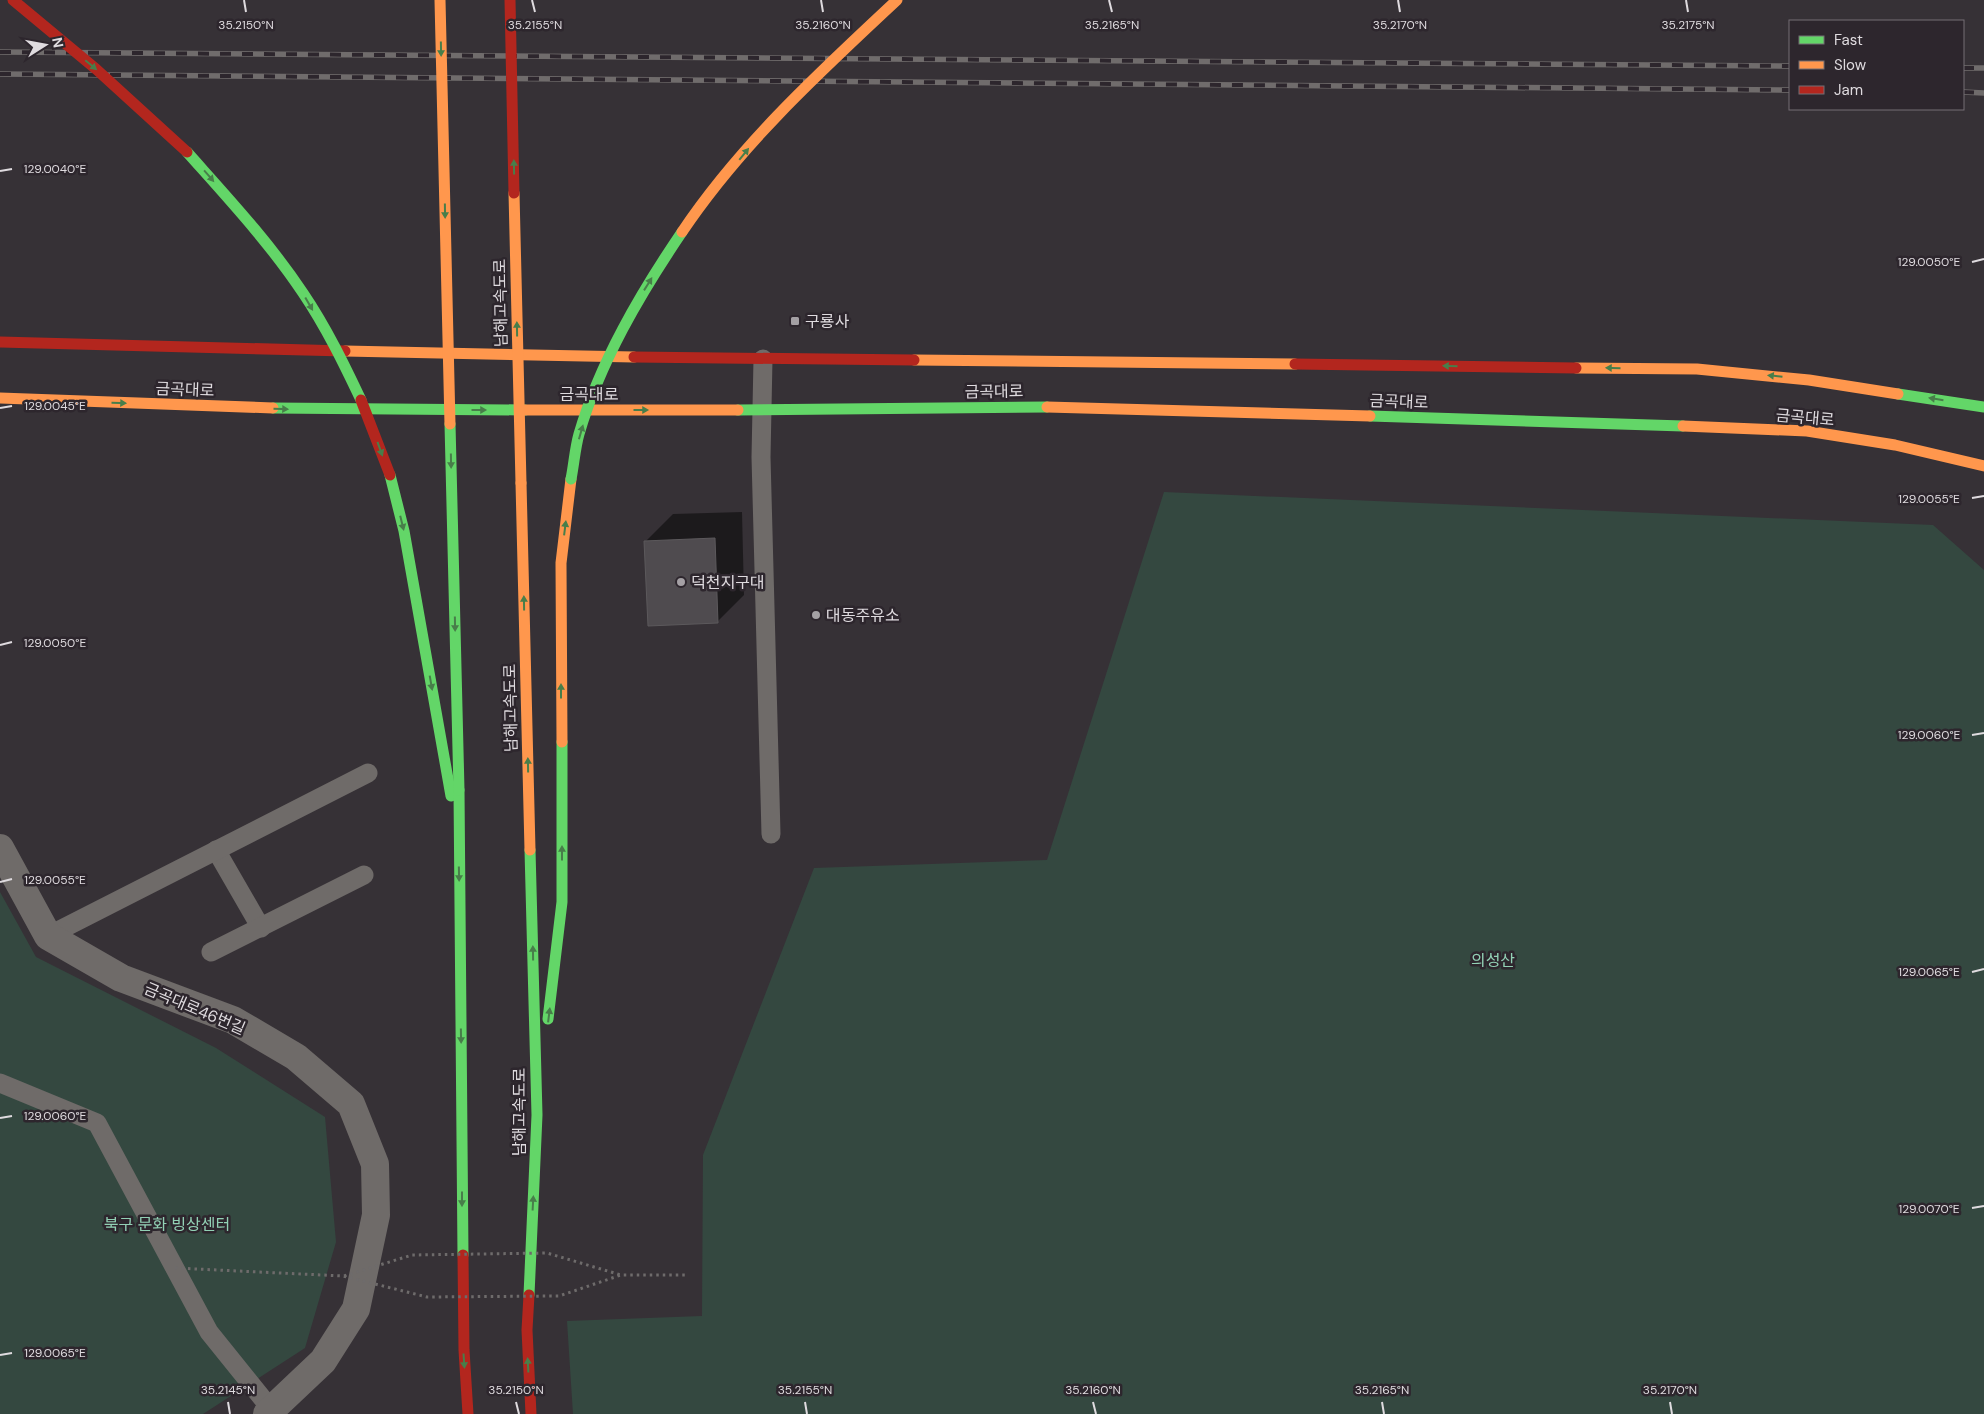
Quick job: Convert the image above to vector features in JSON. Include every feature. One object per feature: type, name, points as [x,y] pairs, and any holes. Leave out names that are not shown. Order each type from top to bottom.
[{"type":"main road","points":[[13,0],[96,69],[182,145],[255,229],[303,294],[340,356],[368,414],[390,475],[404,531],[454,789]]},
{"type":"main road","points":[[440,0],[454,789],[459,839],[464,1350],[468,1414]]},
{"type":"main road","name":"남해고속도로","points":[[510,0],[537,1115],[526,1330],[531,1414]]},
{"type":"main road","points":[[537,1115],[562,902],[561,563],[571,479],[579,435],[590,402],[624,326],[646,286],[696,213],[748,148],[795,96],[897,0]]},
{"type":"main road","name":"금곡대로","points":[[0,342],[536,356],[1696,369],[1809,380],[1984,407]]},
{"type":"main road","name":"금곡대로","points":[[0,398],[314,410],[762,410],[1050,407],[1797,430],[1895,445],[1984,466]]},
{"type":"street","points":[[0,848],[48,936]]},
{"type":"street","name":"금곡대로46번길","points":[[48,936],[121,978],[233,1020],[296,1057],[351,1104],[375,1164],[376,1215],[356,1310],[323,1361],[269,1411]]},
{"type":"lane","points":[[763,359],[762,467],[770,834]]},
{"type":"lane","points":[[48,936],[368,773]]},
{"type":"lane","points":[[216,850],[261,928]]},
{"type":"lane","points":[[212,952],[364,875]]},
{"type":"lane","points":[[0,1083],[97,1123],[209,1332],[269,1411]]},
{"type":"path","points":[[343,1276],[412,1255],[548,1253],[621,1276]]},
{"type":"path","points":[[175,1268],[343,1276],[427,1296],[559,1296],[621,1276],[688,1275]]},
{"type":"green space","name":"의성산","points":[[1164,492],[1933,525],[1984,570],[1984,1414],[573,1414],[567,1321],[702,1316],[703,1155],[814,868],[1047,860]]},
{"type":"green space","name":"북구 문화 빙상센터","points":[[0,892],[36,957],[216,1048],[325,1117],[336,1242],[305,1348],[203,1414],[0,1414]]},
{"type":"building","name":"덕천지구대","points":[[715,538],[718,623],[648,626],[644,541]]},
{"type":"railway","points":[[0,52],[1789,66]]},
{"type":"railway","points":[[1964,68],[1984,68]]},
{"type":"railway","points":[[0,74],[1789,90]]},
{"type":"railway","points":[[1964,92],[1984,93]]},
{"type":"traffic: fast","points":[[187,152],[247,220],[290,274],[327,332],[361,400]]},
{"type":"traffic: fast","points":[[571,479],[579,434],[598,381],[636,304],[682,232]]},
{"type":"traffic: fast","points":[[1898,394],[1984,407]]},
{"type":"traffic: fast","points":[[738,410],[1047,407]]},
{"type":"traffic: fast","points":[[273,408],[525,410]]},
{"type":"traffic: fast","points":[[1370,416],[1683,426]]},
{"type":"traffic: fast","points":[[450,424],[459,790]]},
{"type":"traffic: fast","points":[[390,475],[404,531],[451,796]]},
{"type":"traffic: fast","points":[[548,1019],[562,902],[562,742]]},
{"type":"traffic: fast","points":[[459,790],[463,1255]]},
{"type":"traffic: fast","points":[[529,1295],[537,1115],[530,850]]},
{"type":"traffic: slow","points":[[440,0],[450,424]]},
{"type":"traffic: slow","points":[[682,232],[705,200],[756,139],[839,54],[897,0]]},
{"type":"traffic: slow","points":[[514,193],[521,483]]},
{"type":"traffic: slow","points":[[345,351],[634,357]]},
{"type":"traffic: slow","points":[[914,360],[1295,364]]},
{"type":"traffic: slow","points":[[1576,368],[1697,369],[1809,380],[1898,394]]},
{"type":"traffic: slow","points":[[0,398],[273,408]]},
{"type":"traffic: slow","points":[[1047,407],[1370,416]]},
{"type":"traffic: slow","points":[[525,410],[738,410]]},
{"type":"traffic: slow","points":[[1683,426],[1807,431],[1895,445],[1984,466]]},
{"type":"traffic: slow","points":[[562,742],[561,563],[571,479]]},
{"type":"traffic: slow","points":[[521,483],[530,850]]},
{"type":"traffic: jam","points":[[13,0],[96,69],[187,152]]},
{"type":"traffic: jam","points":[[510,0],[514,193]]},
{"type":"traffic: jam","points":[[0,342],[345,351]]},
{"type":"traffic: jam","points":[[634,357],[914,360]]},
{"type":"traffic: jam","points":[[1295,364],[1576,368]]},
{"type":"traffic: jam","points":[[361,400],[390,475]]},
{"type":"traffic: jam","points":[[463,1255],[464,1350],[468,1414]]},
{"type":"traffic: jam","points":[[529,1295],[527,1330],[531,1414]]},
{"type":"place","name":"구룡사","points":[[795,321]]},
{"type":"place","name":"덕천지구대","points":[[681,582]]},
{"type":"place","name":"대동주유소","points":[[816,615]]}]
